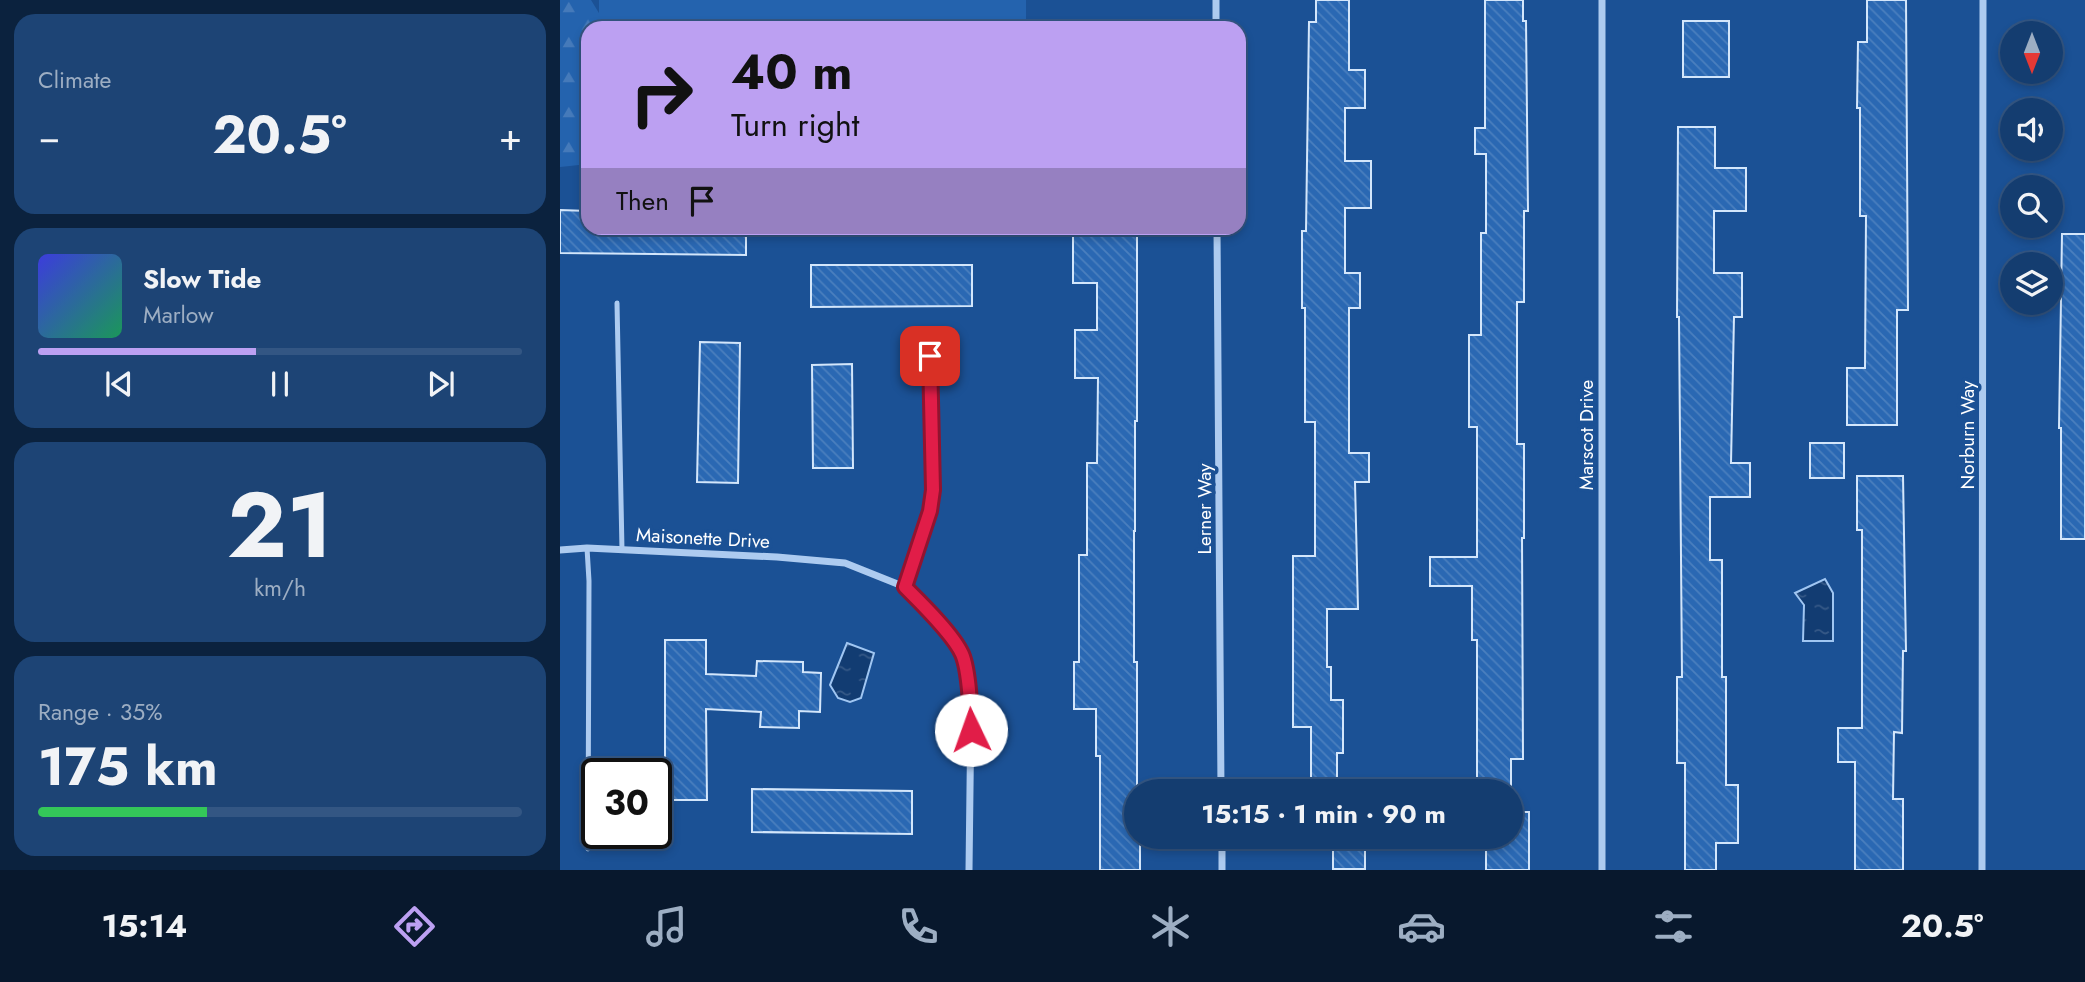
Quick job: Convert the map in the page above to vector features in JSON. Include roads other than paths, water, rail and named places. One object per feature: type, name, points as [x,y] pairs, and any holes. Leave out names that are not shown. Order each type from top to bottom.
[{"type":"street","points":[[1216,0],[1216,21]]},
{"type":"street","name":"Marscot Drive","points":[[1602,0],[1602,870]]},
{"type":"street","name":"Norburn Way","points":[[1982,870],[1983,0]]},
{"type":"street","name":"Lerner Way","points":[[1217,235],[1221,779]]},
{"type":"street","name":"Maisonette Drive","points":[[560,550],[587,548],[845,563],[905,587]]},
{"type":"street","points":[[905,587],[937,620],[962,654],[971,707],[969,870]]},
{"type":"street","points":[[1222,849],[1222,870]]},
{"type":"lane","points":[[617,303],[622,550]]},
{"type":"lane","points":[[905,587],[930,511],[933,490],[930,356]]},
{"type":"lane","points":[[587,548],[588,758]]},
{"type":"water","points":[[1825,579],[1833,593],[1833,641],[1803,641],[1804,605],[1795,593]]},
{"type":"water","points":[[847,643],[874,653],[861,698],[850,702],[838,698],[830,685]]}]
